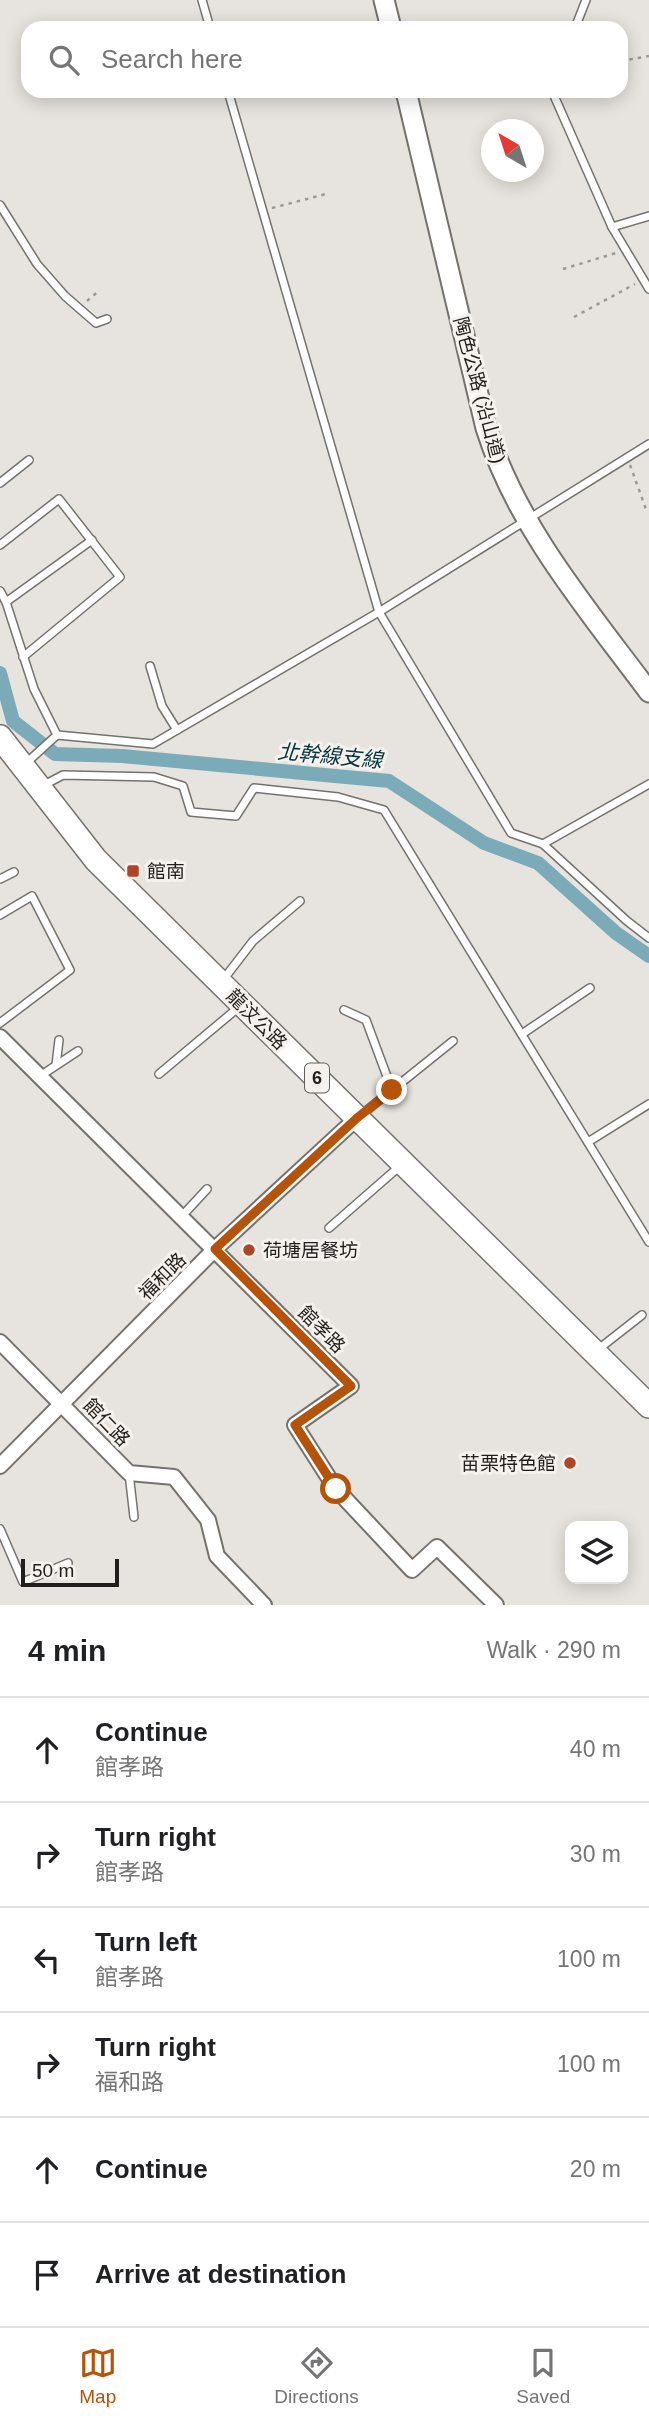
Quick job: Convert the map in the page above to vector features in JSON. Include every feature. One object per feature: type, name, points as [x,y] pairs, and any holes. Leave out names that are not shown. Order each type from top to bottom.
[{"type":"main road","points":[[384,0],[389,21]]},
{"type":"main road","name":"陶色公路 (沿山道)","points":[[408,98],[486,428],[497,461],[528,520],[574,591],[649,692]]},
{"type":"main road","name":"龍汶公路","points":[[0,737],[96,860],[649,1406]]},
{"type":"street","name":"館孝路","points":[[0,1037],[351,1386],[295,1425],[336,1489],[412,1570],[437,1546],[496,1605]]},
{"type":"street","name":"福和路","points":[[0,1466],[215,1249],[357,1118]]},
{"type":"street","name":"館仁路","points":[[0,1342],[129,1473],[174,1477],[208,1520],[216,1556],[264,1605]]},
{"type":"lane","points":[[202,0],[208,21]]},
{"type":"lane","points":[[578,21],[586,0]]},
{"type":"lane","points":[[230,98],[380,612],[511,833],[543,844],[626,921],[649,938]]},
{"type":"lane","points":[[555,98],[612,227],[649,289]]},
{"type":"lane","points":[[0,205],[37,264],[96,323],[107,319]]},
{"type":"lane","points":[[612,227],[649,216]]},
{"type":"lane","points":[[22,766],[57,735],[153,744],[380,612],[649,444]]},
{"type":"lane","points":[[0,483],[29,460]]},
{"type":"lane","points":[[0,545],[59,499],[120,577],[23,657]]},
{"type":"lane","points":[[6,602],[92,540]]},
{"type":"lane","points":[[0,591],[34,689],[57,735]]},
{"type":"lane","points":[[149,666],[162,706],[177,730]]},
{"type":"lane","points":[[40,788],[63,775],[154,777],[183,786],[191,812],[236,816],[254,788],[338,797],[384,810],[649,1242]]},
{"type":"lane","points":[[543,844],[649,784]]},
{"type":"lane","points":[[0,879],[14,872]]},
{"type":"lane","points":[[0,915],[32,896],[70,970],[0,1023]]},
{"type":"lane","points":[[221,983],[253,941],[300,901]]},
{"type":"lane","points":[[522,1034],[590,988]]},
{"type":"lane","points":[[159,1074],[242,1005]]},
{"type":"lane","points":[[344,1010],[366,1020],[392,1090]]},
{"type":"lane","points":[[56,1065],[59,1040]]},
{"type":"lane","points":[[357,1118],[453,1041]]},
{"type":"lane","points":[[40,1076],[78,1051]]},
{"type":"lane","points":[[588,1142],[649,1104]]},
{"type":"lane","points":[[329,1228],[403,1163]]},
{"type":"lane","points":[[182,1216],[207,1189]]},
{"type":"lane","points":[[595,1352],[642,1315]]},
{"type":"lane","points":[[129,1473],[134,1517]]},
{"type":"lane","points":[[0,1529],[23,1582],[68,1563]]},
{"type":"path","points":[[628,60],[649,56]]},
{"type":"path","points":[[263,210],[326,194]]},
{"type":"path","points":[[563,269],[626,250]]},
{"type":"path","points":[[573,317],[643,280]]},
{"type":"path","points":[[79,308],[100,290]]},
{"type":"path","points":[[627,457],[647,512]]},
{"type":"waterway","name":"北幹線支線","points":[[0,673],[13,721],[55,754],[122,756],[389,781],[484,843],[538,863],[616,933],[649,956]]},
{"type":"place","name":"館南","points":[[133,871]]},
{"type":"place","name":"荷塘居餐坊","points":[[249,1250]]},
{"type":"place","name":"苗栗特色館","points":[[570,1463]]},
{"type":"route","points":[[336,1489],[295,1425],[351,1386],[215,1249],[357,1118],[392,1090]]}]
